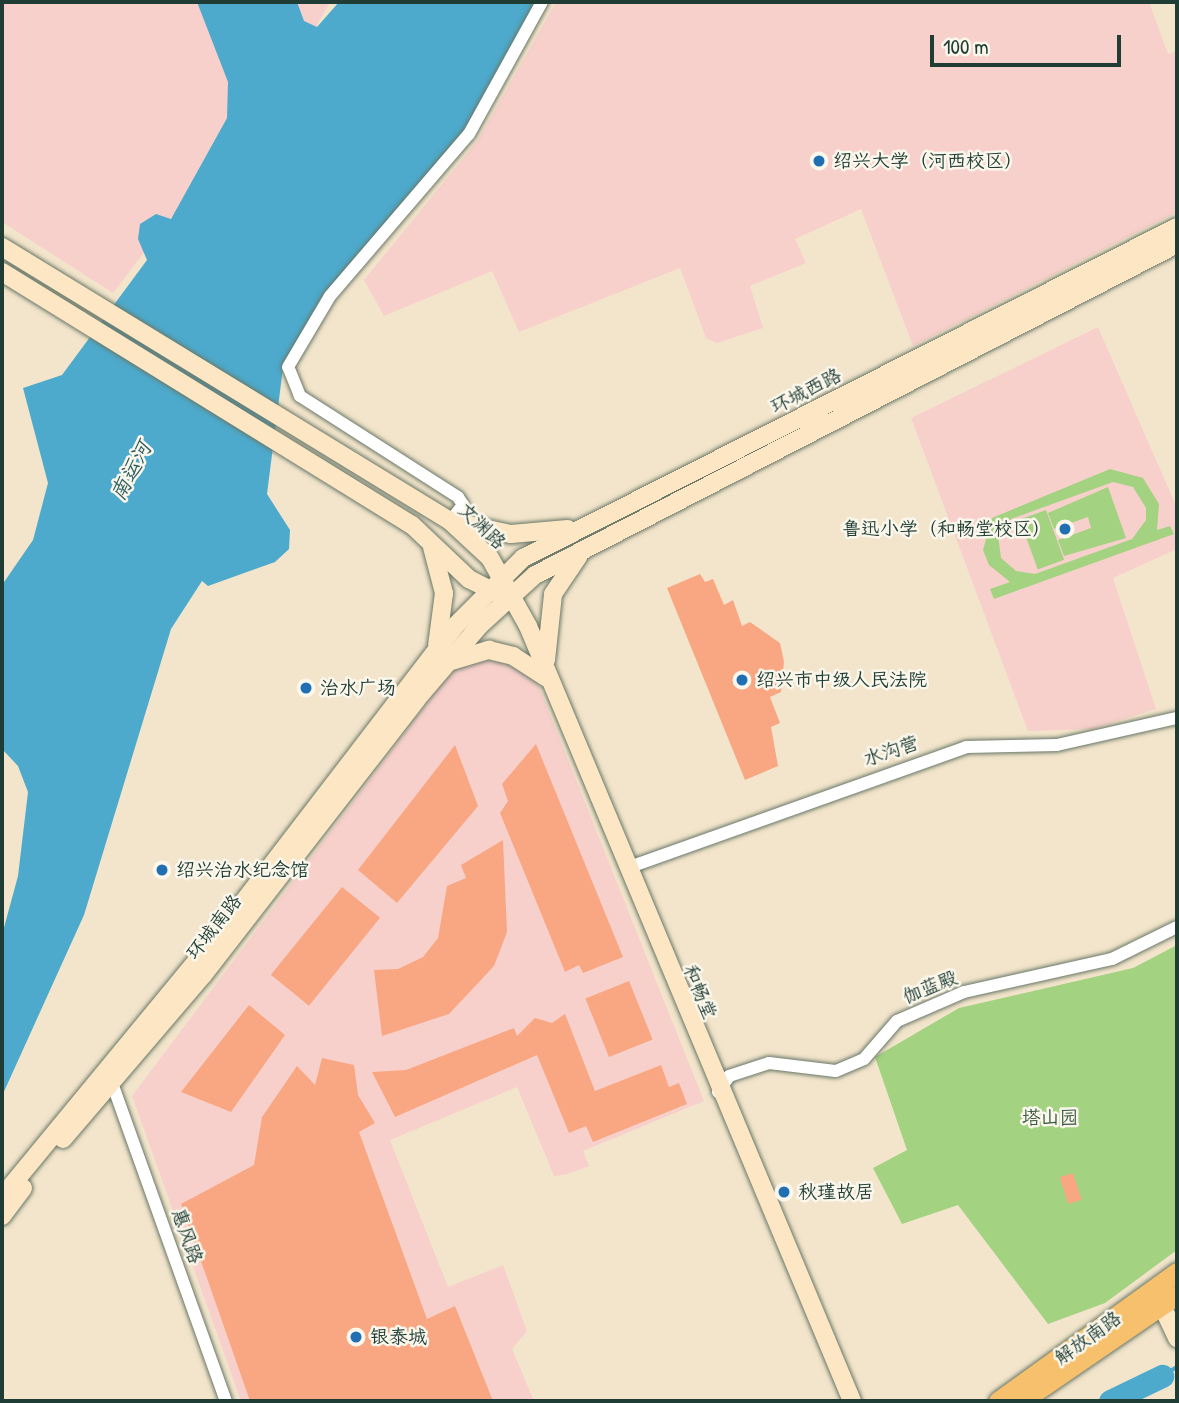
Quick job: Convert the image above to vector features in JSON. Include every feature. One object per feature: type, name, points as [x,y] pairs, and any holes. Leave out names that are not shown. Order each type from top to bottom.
[{"type":"main road","name":"环城西路","points":[[473,618],[495,584],[523,558],[1177,227]]},
{"type":"main road","name":"环城西路","points":[[473,618],[509,599],[535,575],[1177,244]]},
{"type":"main road","name":"文渊路","points":[[2,247],[32,270],[450,521],[490,558],[495,584]]},
{"type":"main road","name":"文渊路","points":[[2,272],[20,287],[317,466],[495,584],[509,599]]},
{"type":"main road","points":[[450,521],[511,534],[595,521]]},
{"type":"main road","points":[[430,540],[444,593],[436,649]]},
{"type":"main road","points":[[550,680],[545,648],[553,594],[563,572],[604,540]]},
{"type":"main road","name":"和畅堂","points":[[509,599],[550,680],[718,1093],[852,1401]]},
{"type":"main road","name":"环城南路","points":[[2,1197],[221,930],[436,649],[473,618]]},
{"type":"main road","name":"环城南路","points":[[2,1216],[112,1083],[438,674],[473,618]]},
{"type":"main road","points":[[438,674],[456,657],[489,650],[536,667],[550,680]]},
{"type":"main road","name":"解放南路","points":[[1022,1401],[1165,1296],[1177,1272]]},
{"type":"main road","points":[[1165,1296],[1176,1334]]},
{"type":"main road","name":"解放南路","points":[[998,1401],[1165,1296]]},
{"type":"street","points":[[450,521],[463,505],[458,497],[300,396],[288,367],[330,296],[469,134],[542,2]]},
{"type":"street","name":"水沟营","points":[[627,868],[966,747],[1058,745],[1177,718]]},
{"type":"street","name":"伽蓝殿","points":[[718,1093],[729,1076],[769,1063],[836,1071],[864,1059],[897,1021],[964,992],[1112,959],[1177,927]]},
{"type":"street","name":"惠风路","points":[[112,1083],[226,1401]]},
{"type":"shaded area","points":[[2,2],[330,2],[316,27],[233,107],[173,215],[113,293],[2,222]]},
{"type":"shaded area","name":"绍兴大学（河西校区）","points":[[556,2],[1149,2],[1168,54],[1177,51],[1177,212],[913,346],[861,209],[795,239],[806,263],[750,286],[763,328],[717,343],[706,338],[680,268],[519,332],[492,271],[384,316],[364,280],[478,140]]},
{"type":"shaded area","name":"鲁迅小学（和畅堂校区）","points":[[1098,327],[1177,508],[1177,549],[1113,578],[1156,709],[1092,729],[1028,731],[911,418]]},
{"type":"shaded area","points":[[468,658],[519,664],[539,687],[704,1101],[583,1151],[589,1166],[554,1176],[517,1087],[390,1140],[448,1287],[503,1265],[527,1331],[512,1349],[534,1401],[241,1401],[132,1096],[443,682]]},
{"type":"green space","points":[[1110,469],[1143,478],[1159,504],[1157,530],[1170,526],[1174,534],[994,599],[990,589],[1010,582],[989,565],[983,550],[992,518]],"holes":[[[1113,482],[1133,487],[1146,508],[1146,520],[1132,539],[1035,574],[1016,571],[1001,558],[998,535],[1011,519]]]},
{"type":"green space","points":[[1108,487],[1126,538],[1064,556],[1058,540],[1091,528],[1088,517],[1054,529],[1048,513]]},
{"type":"green space","points":[[1046,510],[1064,560],[1038,569],[1020,520]]},
{"type":"green space","name":"塔山园","points":[[1177,945],[1177,1250],[1105,1303],[1048,1324],[958,1205],[902,1224],[873,1168],[907,1150],[875,1057],[959,1008],[1133,968]]},
{"type":"water","name":"南运河","points":[[197,2],[297,2],[304,21],[317,27],[339,2],[537,2],[469,128],[328,290],[283,368],[267,494],[290,530],[289,549],[275,562],[208,586],[202,581],[171,629],[84,915],[2,1096],[2,935],[18,876],[28,792],[18,766],[2,749],[2,585],[33,540],[48,483],[23,388],[62,375],[147,260],[138,239],[140,224],[156,214],[171,219],[227,118],[228,82]]},
{"type":"building","name":"绍兴市中级人民法院","points":[[700,574],[705,582],[713,579],[724,605],[733,600],[742,626],[750,622],[780,643],[784,662],[781,692],[770,697],[780,723],[771,727],[778,766],[745,780],[667,588]]},
{"type":"building","points":[[536,744],[623,957],[583,973],[579,965],[565,972],[500,813],[508,801],[502,784]]},
{"type":"building","points":[[455,745],[478,806],[397,903],[358,870]]},
{"type":"building","points":[[503,840],[507,932],[494,966],[449,1014],[382,1036],[374,970],[398,969],[423,957],[438,938],[447,886],[466,878],[461,865]]},
{"type":"building","points":[[342,887],[380,918],[309,1006],[271,975]]},
{"type":"building","points":[[629,981],[653,1039],[609,1057],[585,999]]},
{"type":"building","points":[[249,1005],[285,1035],[231,1112],[181,1092]]},
{"type":"building","points":[[565,1014],[595,1091],[661,1065],[669,1087],[679,1083],[687,1104],[593,1142],[586,1126],[569,1133],[537,1055],[395,1117],[372,1072],[406,1070],[514,1028],[517,1036],[535,1018],[552,1023]]},
{"type":"building","points":[[322,1058],[354,1065],[358,1095],[375,1123],[359,1132],[427,1319],[455,1306],[493,1401],[250,1401],[181,1204],[254,1165],[262,1117],[297,1066],[315,1085]]},
{"type":"building","points":[[1073,1173],[1082,1200],[1068,1204],[1060,1177]]},
{"type":"waterway","points":[[1162,1376],[1177,1367]]},
{"type":"waterway","points":[[1110,1401],[1162,1376]]},
{"type":"place","name":"绍兴大学（河西校区）","points":[[819,161]]},
{"type":"place","name":"鲁迅小学（和畅堂校区）","points":[[1065,529]]},
{"type":"place","name":"绍兴市中级人民法院","points":[[742,680]]},
{"type":"place","name":"治水广场","points":[[306,688]]},
{"type":"place","name":"绍兴治水纪念馆","points":[[162,870]]},
{"type":"place","name":"秋瑾故居","points":[[784,1192]]},
{"type":"place","name":"银泰城","points":[[356,1337]]}]
